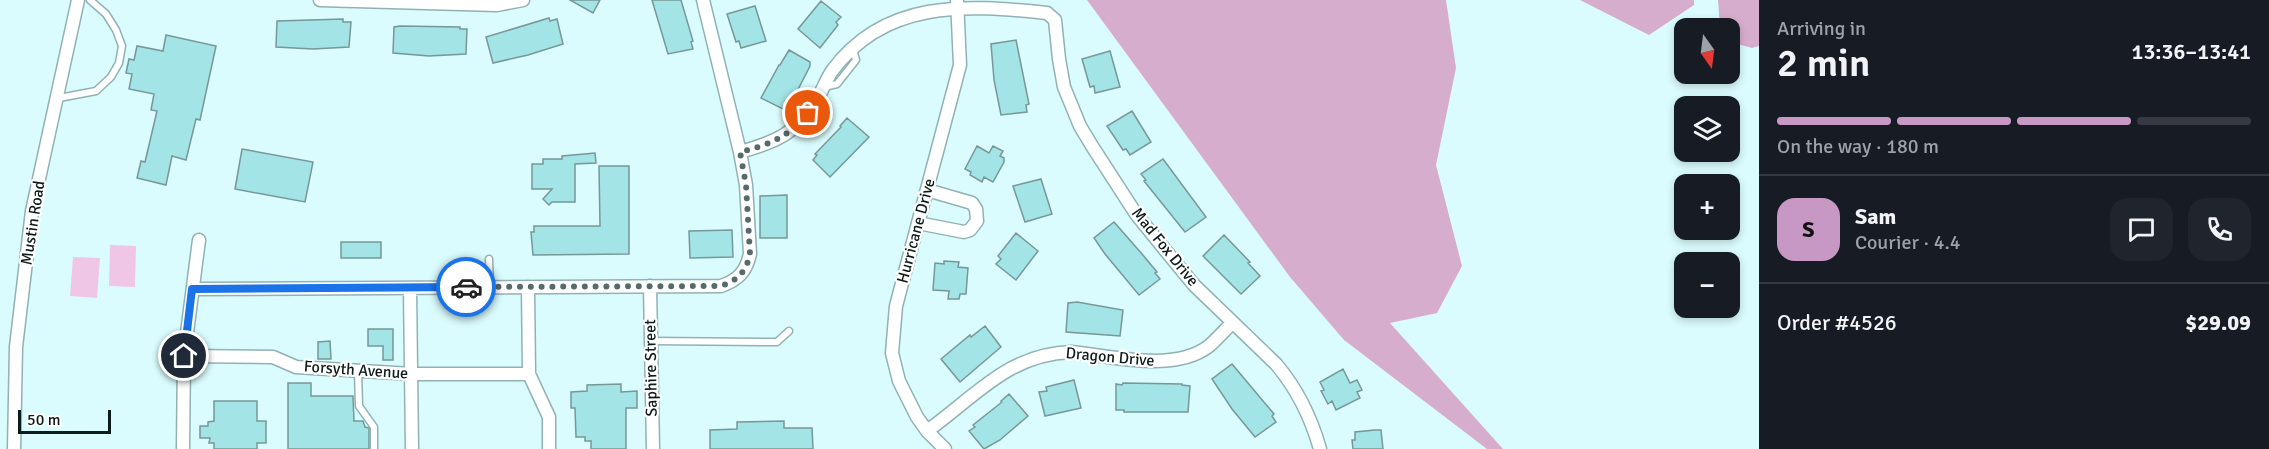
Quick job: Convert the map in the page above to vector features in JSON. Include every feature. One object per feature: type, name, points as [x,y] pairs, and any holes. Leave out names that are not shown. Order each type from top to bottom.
[{"type":"street","name":"Mustin Road","points":[[14,449],[16,347],[32,211],[78,0]]},
{"type":"street","points":[[320,0],[497,5],[523,0]]},
{"type":"street","points":[[192,289],[721,286],[735,281],[747,265],[750,254],[746,185],[703,0]]},
{"type":"street","points":[[740,152],[765,145],[784,136],[808,113],[831,72],[853,45],[874,28],[890,19],[924,8],[957,2]]},
{"type":"street","name":"Mad Fox Drive","points":[[957,2],[1047,13],[1055,20],[1064,87],[1080,126],[1136,213],[1194,285],[1288,378],[1304,403],[1320,449]]},
{"type":"street","name":"Hurricane Drive","points":[[945,449],[917,417],[899,381],[892,353],[896,306],[960,65],[957,2]]},
{"type":"street","points":[[918,223],[964,232],[970,230],[977,221],[976,209],[972,203],[927,190]]},
{"type":"street","points":[[183,449],[184,356],[198,240]]},
{"type":"street","name":"Saphire Street","points":[[650,286],[653,449]]},
{"type":"street","points":[[528,287],[529,375],[549,417],[549,449]]},
{"type":"street","points":[[410,288],[412,449]]},
{"type":"street","name":"Dragon Drive","points":[[927,431],[1005,371],[1024,361],[1056,352],[1163,362],[1183,359],[1209,346],[1232,322]]},
{"type":"street","name":"Forsyth Avenue","points":[[184,356],[273,357],[296,367],[411,374],[529,375]]},
{"type":"lane","points":[[58,98],[96,91],[111,77],[119,63],[122,46],[116,30],[106,14],[90,0]]},
{"type":"lane","points":[[489,260],[490,287]]},
{"type":"lane","points":[[651,340],[777,342],[789,331]]},
{"type":"lane","points":[[358,371],[359,406],[374,427],[374,449]]},
{"type":"shaded area","points":[[1087,0],[1446,0],[1456,68],[1436,165],[1462,266],[1437,313],[1390,323],[1503,449],[1487,449],[1344,340],[1290,277]]},
{"type":"shaded area","points":[[1580,0],[1694,0],[1694,5],[1649,35]]},
{"type":"shaded area","points":[[1718,0],[1759,0],[1759,46],[1752,48],[1740,45],[1740,18],[1719,18]]},
{"type":"shaded area","points":[[110,245],[136,246],[135,287],[109,286]]},
{"type":"shaded area","points":[[73,257],[100,258],[97,298],[70,296]]},
{"type":"building","points":[[570,0],[600,0],[593,13]]},
{"type":"building","points":[[652,0],[681,0],[693,41],[691,42],[693,49],[668,54]]},
{"type":"building","points":[[821,1],[841,17],[836,22],[838,25],[820,48],[798,29]]},
{"type":"building","points":[[755,6],[766,41],[741,48],[739,41],[736,42],[727,14]]},
{"type":"building","points":[[549,18],[550,21],[557,19],[563,44],[493,63],[486,37]]},
{"type":"building","points":[[343,19],[343,22],[351,22],[349,47],[313,49],[276,47],[277,21]]},
{"type":"building","points":[[394,27],[467,29],[466,54],[429,56],[393,53]]},
{"type":"building","points":[[166,35],[216,46],[200,120],[196,119],[186,160],[172,156],[166,185],[137,178],[141,161],[145,162],[157,111],[151,110],[154,94],[129,89],[132,74],[126,73],[129,59],[134,60],[137,46],[163,51]]},
{"type":"building","points":[[1016,40],[1029,104],[1026,105],[1027,112],[1001,115],[994,80],[991,44]]},
{"type":"building","points":[[789,50],[810,62],[810,66],[787,111],[761,98]]},
{"type":"building","points":[[1110,51],[1120,87],[1095,93],[1094,86],[1090,87],[1082,59]]},
{"type":"building","points":[[1132,111],[1151,142],[1130,155],[1126,149],[1123,150],[1107,126]]},
{"type":"building","points":[[847,118],[869,137],[830,177],[813,160],[817,155],[815,154]]},
{"type":"building","points":[[977,146],[989,153],[993,146],[1003,151],[1000,156],[1004,158],[1004,162],[993,182],[984,177],[982,182],[965,169]]},
{"type":"building","points":[[242,149],[313,162],[305,202],[235,189]]},
{"type":"building","points":[[595,153],[596,163],[575,164],[575,202],[552,202],[549,205],[543,199],[552,189],[532,189],[532,164],[543,164],[543,159],[562,159],[562,156]]},
{"type":"building","points":[[1163,159],[1206,217],[1185,232],[1144,181],[1146,180],[1141,174]]},
{"type":"building","points":[[599,166],[629,166],[629,254],[533,255],[531,232],[534,232],[534,226],[600,226]]},
{"type":"building","points":[[1041,179],[1052,214],[1025,222],[1013,186]]},
{"type":"building","points":[[787,195],[787,238],[760,238],[760,196]]},
{"type":"building","points":[[1114,222],[1157,272],[1155,273],[1160,279],[1139,295],[1094,238]]},
{"type":"building","points":[[732,230],[733,257],[690,258],[689,231]]},
{"type":"building","points":[[1016,233],[1038,251],[1016,280],[996,264],[1001,259],[998,256]]},
{"type":"building","points":[[1224,235],[1260,276],[1241,294],[1203,256]]},
{"type":"building","points":[[341,242],[381,242],[381,258],[341,258]]},
{"type":"building","points":[[944,261],[959,262],[958,267],[968,268],[966,294],[960,294],[959,299],[948,299],[949,291],[933,290],[935,263],[944,264]]},
{"type":"building","points":[[1077,302],[1123,310],[1120,336],[1066,332],[1068,303]]},
{"type":"building","points":[[985,326],[1001,347],[960,382],[941,359],[970,335],[971,337]]},
{"type":"building","points":[[368,329],[393,329],[393,360],[383,360],[383,346],[368,346]]},
{"type":"building","points":[[330,341],[331,359],[318,359],[318,342]]},
{"type":"building","points":[[1232,364],[1274,414],[1272,416],[1276,422],[1255,437],[1232,409],[1212,379]]},
{"type":"building","points":[[1343,369],[1350,383],[1357,380],[1362,390],[1357,392],[1360,398],[1336,410],[1332,401],[1328,404],[1321,391],[1324,390],[1320,382]]},
{"type":"building","points":[[1074,380],[1081,408],[1045,416],[1039,392],[1047,391],[1046,387]]},
{"type":"building","points":[[288,383],[311,383],[311,396],[353,396],[354,421],[363,421],[365,427],[369,428],[369,449],[288,449]]},
{"type":"building","points":[[1123,383],[1190,386],[1188,412],[1116,410],[1116,384],[1122,385]]},
{"type":"building","points":[[621,384],[621,392],[637,391],[637,408],[626,408],[626,449],[591,449],[591,441],[585,441],[585,437],[576,437],[575,408],[571,408],[571,392],[587,391],[587,385]]},
{"type":"building","points":[[1009,394],[1028,416],[1000,440],[984,449],[969,431]]},
{"type":"building","points":[[214,401],[257,401],[257,421],[266,421],[266,443],[257,443],[257,449],[214,449],[214,443],[209,443],[210,438],[200,438],[200,426],[208,426],[208,422],[214,421]]},
{"type":"building","points":[[784,421],[784,428],[812,428],[813,449],[710,449],[710,430],[737,429],[737,422]]},
{"type":"building","points":[[1381,430],[1383,449],[1353,449],[1352,440],[1355,440],[1355,432]]},
{"type":"way so far","points":[[466,287],[721,286],[735,281],[747,265],[750,254],[746,185],[740,152],[765,145],[784,136],[808,113]]},
{"type":"route","points":[[184,356],[192,289],[466,287]]}]
